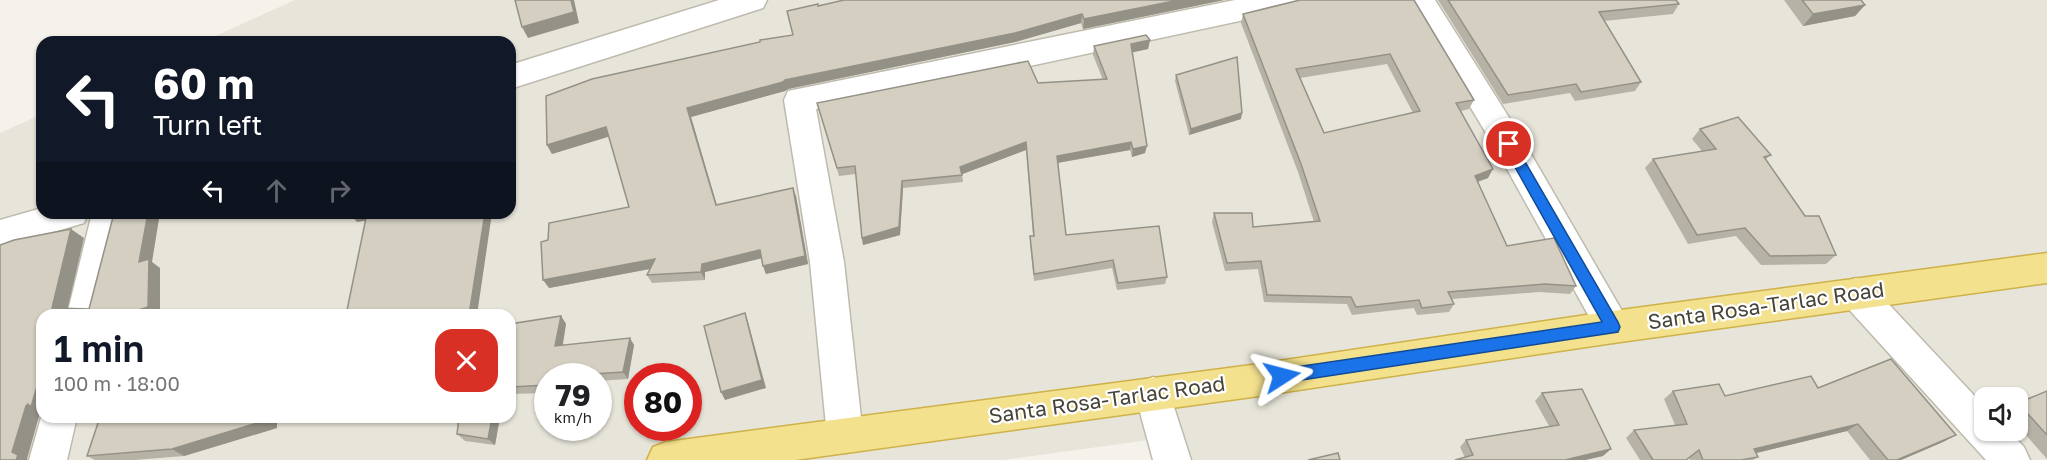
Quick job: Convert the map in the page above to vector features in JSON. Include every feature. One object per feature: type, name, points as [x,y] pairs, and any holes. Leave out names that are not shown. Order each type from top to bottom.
[{"type":"highway","name":"Santa Rosa-Tarlac Road","points":[[666,460],[1154,394],[1613,327],[2047,268]]},
{"type":"street","points":[[516,75],[753,0]]},
{"type":"street","points":[[845,436],[827,262],[799,100],[914,79],[1286,0]]},
{"type":"street","points":[[1420,0],[1509,144],[1613,327]]},
{"type":"street","points":[[0,234],[51,219]]},
{"type":"street","points":[[85,309],[107,219]]},
{"type":"street","points":[[1856,293],[2011,460]]},
{"type":"street","points":[[1154,394],[1172,460]]},
{"type":"street","points":[[48,460],[57,423]]},
{"type":"shaded area","points":[[295,0],[2047,0],[2047,460],[1181,460],[1171,437],[1003,460],[0,460],[0,133],[36,117],[36,219],[516,219],[516,36],[215,36]]},
{"type":"building","points":[[515,0],[571,0],[574,12],[522,27]]},
{"type":"building","points":[[844,0],[1179,0],[1084,19],[1082,14],[1015,33],[785,80],[687,108],[716,205],[793,188],[805,256],[763,266],[760,250],[702,264],[701,272],[647,275],[655,259],[543,280],[541,242],[548,240],[549,223],[629,207],[606,127],[547,145],[546,96],[592,79],[760,42],[760,40],[793,35],[787,11]]},
{"type":"building","points":[[1300,0],[1414,0],[1474,100],[1456,103],[1493,169],[1475,176],[1507,246],[1554,238],[1576,286],[1545,284],[1448,292],[1454,304],[1422,308],[1419,300],[1356,307],[1351,297],[1267,295],[1261,261],[1227,263],[1214,213],[1252,213],[1253,227],[1320,221],[1301,164],[1243,14]],"holes":[[[1390,54],[1420,111],[1324,133],[1296,69]]]},
{"type":"building","points":[[1448,0],[1676,0],[1679,4],[1599,12],[1641,82],[1581,92],[1576,84],[1508,95]]},
{"type":"building","points":[[1802,0],[1861,0],[1865,5],[1813,14]]},
{"type":"building","points":[[1146,35],[1150,40],[1131,44],[1147,146],[1133,149],[1131,142],[1057,156],[1066,235],[1159,226],[1167,277],[1118,283],[1113,260],[1034,274],[1030,236],[1034,236],[1026,142],[960,167],[962,175],[902,181],[899,227],[862,238],[855,166],[837,168],[817,103],[1028,61],[1038,83],[1107,79],[1094,46]]},
{"type":"building","points":[[1237,57],[1242,113],[1191,129],[1176,75]]},
{"type":"building","points":[[1738,117],[1771,155],[1764,157],[1805,216],[1819,216],[1836,255],[1770,256],[1745,228],[1697,235],[1653,159],[1716,149],[1700,129]]},
{"type":"building","points":[[112,219],[147,219],[139,262],[149,259],[148,307],[89,309]]},
{"type":"building","points":[[366,219],[484,219],[470,309],[347,309]]},
{"type":"building","points":[[71,229],[52,308],[89,309],[36,309],[36,390],[31,407],[28,404],[26,406],[12,452],[18,455],[16,460],[0,460],[0,245]]},
{"type":"building","points":[[745,313],[762,380],[721,392],[704,326]]},
{"type":"building","points":[[561,316],[555,346],[630,338],[623,372],[612,373],[612,363],[534,363],[534,386],[516,387],[516,323]]},
{"type":"building","points":[[1891,359],[1956,435],[1897,460],[1888,460],[1858,424],[1754,449],[1758,457],[1741,460],[1703,460],[1699,450],[1686,460],[1653,460],[1634,430],[1687,424],[1673,391],[1719,384],[1725,396],[1811,376],[1818,388]]},
{"type":"building","points":[[1582,389],[1611,449],[1565,460],[1455,460],[1473,455],[1466,440],[1559,425],[1542,393]]},
{"type":"building","points":[[2047,391],[2047,435],[2028,414],[2028,399]]},
{"type":"building","points":[[98,423],[257,423],[172,449],[87,456]]},
{"type":"building","points":[[458,423],[491,423],[488,439],[457,434]]},
{"type":"building","points":[[1338,453],[1340,460],[1308,460]]},
{"type":"route","points":[[1282,376],[1613,327],[1509,144]]}]
